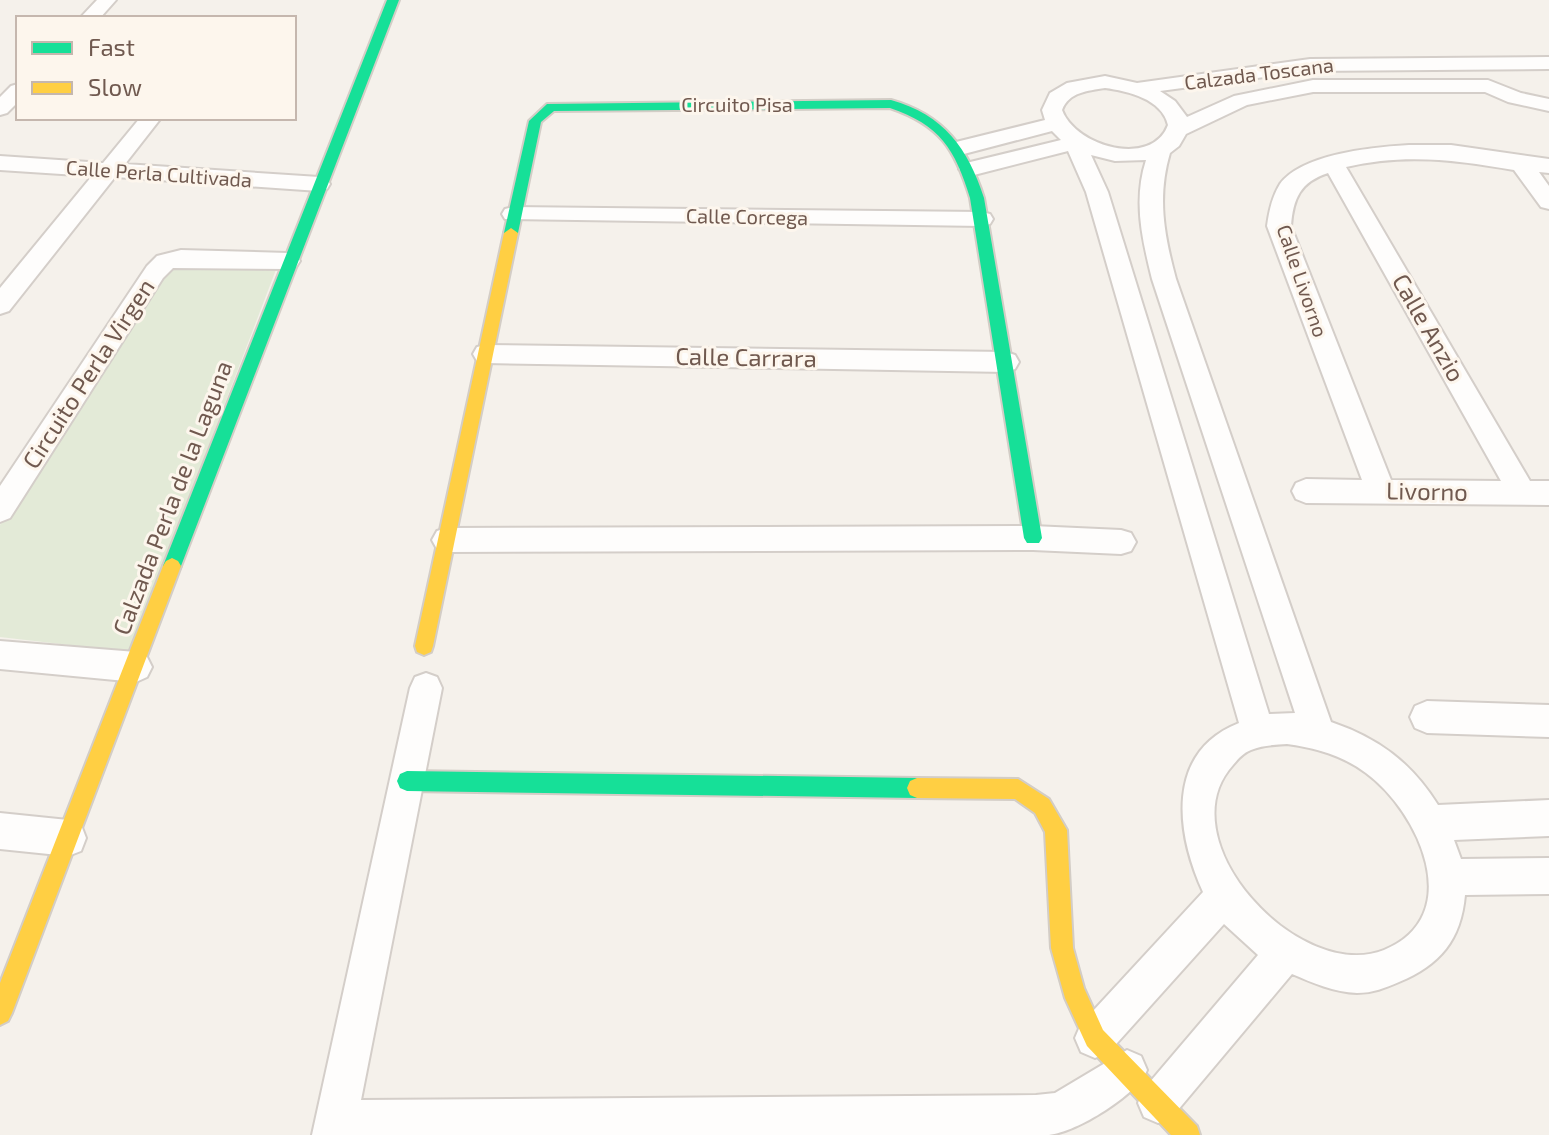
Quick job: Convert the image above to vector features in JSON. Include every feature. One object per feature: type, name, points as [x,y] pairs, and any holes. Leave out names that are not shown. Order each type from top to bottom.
[{"type":"street","points":[[91,16],[107,0]]},
{"type":"street","name":"Calzada Perla de la Laguna","points":[[0,1013],[136,667],[288,261],[393,0]]},
{"type":"street","points":[[1473,63],[1488,86]]},
{"type":"street","name":"Calzada Toscana","points":[[1546,109],[1488,86],[1359,84],[1302,87],[1241,100],[1138,155],[1110,155],[1075,143],[1054,124],[1051,113],[1053,102],[1072,87],[1105,82],[1140,88],[1310,65],[1549,63]]},
{"type":"street","name":"Calzada Toscana","points":[[1140,88],[1165,103],[1173,112],[1169,139]]},
{"type":"street","points":[[0,109],[16,92]]},
{"type":"street","name":"Circuito Pisa","points":[[424,646],[513,214],[535,121],[551,107],[891,104],[924,115],[960,148],[970,169],[982,219],[1033,538]]},
{"type":"street","points":[[0,305],[149,120]]},
{"type":"street","points":[[960,148],[1054,124]]},
{"type":"street","points":[[1169,139],[1151,179],[1148,198],[1150,226],[1318,733]]},
{"type":"street","points":[[970,169],[1075,143],[1097,192],[1258,731]]},
{"type":"street","name":"Calle Livorno","points":[[1381,492],[1279,226],[1281,200],[1294,182],[1307,172],[1372,153],[1410,150],[1452,152],[1523,166],[1549,166]]},
{"type":"street","name":"Calle Perla Cultivada","points":[[0,163],[319,184]]},
{"type":"street","name":"Calle Anzio","points":[[1333,163],[1536,493]]},
{"type":"street","points":[[1523,166],[1549,202]]},
{"type":"street","name":"Calle Corcega","points":[[513,214],[982,219]]},
{"type":"street","name":"Circuito Perla Virgen","points":[[0,510],[155,272],[165,262],[181,258],[288,261]]},
{"type":"street","name":"Calle Carrara","points":[[486,354],[1006,362]]},
{"type":"street","name":"Livorno","points":[[1306,491],[1536,493]]},
{"type":"street","points":[[447,540],[1033,538],[1121,542]]},
{"type":"street","points":[[0,655],[136,667]]},
{"type":"street","points":[[426,688],[334,1128],[1036,1116],[1061,1113],[1127,1070]]},
{"type":"street","points":[[1427,717],[1549,721]]},
{"type":"street","points":[[1287,728],[1318,733],[1355,747],[1389,770],[1418,802],[1438,838],[1448,877],[1446,913],[1431,943],[1404,965],[1368,974],[1354,973],[1327,970],[1286,952],[1242,917],[1225,895],[1206,860],[1198,824],[1199,791],[1211,764],[1231,744],[1258,731],[1287,728]]},
{"type":"street","points":[[407,781],[1018,789],[1042,806],[1056,830],[1062,948],[1073,990],[1095,1038],[1188,1135]]},
{"type":"street","points":[[1430,823],[1549,818]]},
{"type":"street","points":[[0,831],[68,838]]},
{"type":"street","points":[[1448,877],[1549,876]]},
{"type":"street","points":[[1095,1038],[1225,895]]},
{"type":"street","points":[[1158,1103],[1286,952]]},
{"type":"green space","points":[[169,265],[277,267],[130,652],[0,637],[0,525]]},
{"type":"traffic: fast","points":[[172,566],[393,0]]},
{"type":"traffic: fast","points":[[511,233],[535,121],[551,107],[891,104],[925,118],[938,127],[957,150],[977,198],[1033,538]]},
{"type":"traffic: fast","points":[[407,781],[917,788]]},
{"type":"traffic: slow","points":[[424,646],[511,233]]},
{"type":"traffic: slow","points":[[0,1013],[172,566]]},
{"type":"traffic: slow","points":[[917,788],[1018,789],[1042,806],[1056,830],[1062,948],[1073,990],[1095,1038],[1188,1135]]}]
